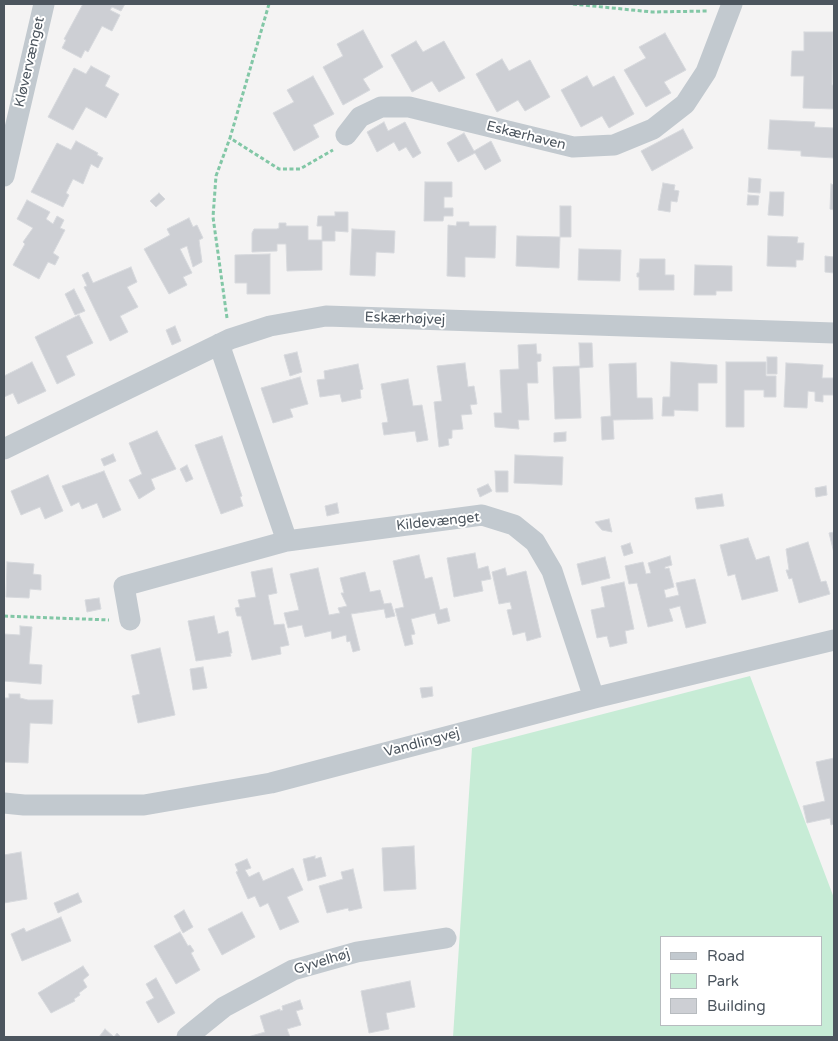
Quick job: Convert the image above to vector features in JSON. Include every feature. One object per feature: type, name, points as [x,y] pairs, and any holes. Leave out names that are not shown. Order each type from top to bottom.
[{"type":"street","name":"Kløvervænget","points":[[4,176],[10,116],[44,4]]},
{"type":"street","name":"Eskærhaven","points":[[346,135],[360,117],[381,107],[408,107],[573,147],[614,146],[653,129],[685,104],[706,72],[731,7]]},
{"type":"street","name":"Eskærhøjvej","points":[[4,449],[224,341],[270,326],[326,316],[834,333]]},
{"type":"street","points":[[224,341],[287,541]]},
{"type":"street","name":"Kildevænget","points":[[130,620],[124,586],[287,541],[482,515],[514,524],[535,542],[552,571],[594,698]]},
{"type":"street","name":"Vandlingvej","points":[[4,803],[24,806],[154,804],[271,782],[594,698],[834,640]]},
{"type":"street","name":"Gyvelhøj","points":[[187,1037],[224,1007],[293,970],[357,952],[446,938]]},
{"type":"path","points":[[224,341],[212,217],[216,176],[230,138],[269,4]]},
{"type":"path","points":[[572,4],[652,12],[731,7]]},
{"type":"path","points":[[230,138],[279,169],[300,169],[329,154],[346,135]]},
{"type":"path","points":[[4,616],[130,620]]},
{"type":"green space","points":[[750,676],[834,898],[834,1037],[453,1037],[472,748]]},
{"type":"building","points":[[83,4],[125,4],[121,11],[112,7],[110,10],[120,15],[112,31],[102,26],[88,52],[85,50],[81,58],[62,48],[66,40],[64,39]]},
{"type":"building","points":[[363,30],[383,67],[363,79],[370,90],[343,105],[323,67],[343,56],[337,44]]},
{"type":"building","points":[[804,32],[833,32],[832,85],[834,85],[834,109],[803,108],[804,76],[791,76],[792,51],[804,51]]},
{"type":"building","points":[[665,33],[686,70],[664,82],[671,93],[646,107],[624,70],[646,58],[639,47]]},
{"type":"building","points":[[416,41],[423,52],[444,41],[465,78],[439,92],[432,81],[412,92],[391,55]]},
{"type":"building","points":[[502,59],[509,71],[530,60],[550,97],[525,111],[518,100],[497,112],[476,74]]},
{"type":"building","points":[[91,66],[110,76],[105,86],[119,94],[106,118],[86,107],[73,130],[48,117],[74,68],[86,74]]},
{"type":"building","points":[[313,76],[334,114],[313,125],[319,137],[294,151],[273,113],[294,102],[287,90]]},
{"type":"building","points":[[587,76],[593,87],[614,76],[634,114],[609,128],[602,116],[581,127],[561,90]]},
{"type":"building","points":[[770,120],[815,122],[814,127],[834,128],[834,158],[801,156],[801,151],[768,149]]},
{"type":"building","points":[[384,122],[388,131],[405,122],[421,153],[413,158],[406,147],[399,151],[394,142],[377,152],[367,132]]},
{"type":"building","points":[[683,129],[693,148],[652,171],[641,151]]},
{"type":"building","points":[[464,133],[474,151],[491,141],[501,161],[485,170],[475,153],[458,162],[447,143]]},
{"type":"building","points":[[76,141],[98,153],[97,155],[103,158],[98,168],[91,164],[83,184],[73,179],[66,193],[69,195],[63,207],[31,192],[57,143],[71,150]]},
{"type":"building","points":[[749,178],[761,179],[760,193],[748,192]]},
{"type":"building","points":[[425,182],[452,182],[452,197],[444,197],[444,208],[453,208],[453,216],[444,216],[443,221],[424,221]]},
{"type":"building","points":[[663,183],[675,185],[674,190],[679,191],[677,202],[671,201],[670,212],[658,210]]},
{"type":"building","points":[[831,184],[834,185],[834,210],[830,209]]},
{"type":"building","points":[[770,192],[784,192],[783,216],[768,215]]},
{"type":"building","points":[[159,193],[165,199],[156,207],[150,201]]},
{"type":"building","points":[[748,195],[759,196],[758,205],[747,205]]},
{"type":"building","points":[[27,200],[50,212],[46,219],[53,224],[57,216],[64,220],[60,228],[65,230],[53,253],[59,257],[55,265],[48,262],[39,279],[13,265],[25,244],[23,242],[33,228],[17,219]]},
{"type":"building","points":[[560,206],[571,206],[571,237],[560,237]]},
{"type":"building","points":[[335,212],[348,212],[348,232],[335,231],[335,241],[322,241],[322,270],[287,271],[286,244],[277,244],[277,251],[252,252],[252,233],[254,229],[277,229],[279,228],[279,223],[286,223],[286,226],[308,226],[308,240],[322,240],[322,226],[317,226],[318,216],[335,216]]},
{"type":"building","points":[[189,218],[193,227],[197,225],[203,238],[199,240],[202,262],[193,267],[187,246],[180,249],[192,273],[183,277],[187,285],[169,294],[144,249],[170,235],[167,229]]},
{"type":"building","points":[[457,222],[469,222],[469,226],[496,226],[495,258],[465,257],[465,277],[447,276],[448,225],[456,226]]},
{"type":"building","points":[[352,229],[395,231],[394,253],[376,252],[375,276],[350,275]]},
{"type":"building","points":[[517,236],[560,237],[559,268],[516,266]]},
{"type":"building","points":[[768,236],[798,237],[797,243],[804,243],[803,260],[796,260],[796,267],[767,266]]},
{"type":"building","points":[[579,249],[621,250],[620,281],[578,280]]},
{"type":"building","points":[[270,254],[270,294],[247,294],[247,283],[235,283],[235,255]]},
{"type":"building","points":[[825,256],[834,257],[834,273],[825,272]]},
{"type":"building","points":[[640,259],[665,259],[665,275],[674,275],[674,290],[639,290],[639,277],[637,277],[637,273],[639,273]]},
{"type":"building","points":[[695,265],[732,266],[732,291],[716,291],[716,295],[694,295]]},
{"type":"building","points":[[131,267],[137,282],[127,287],[138,307],[120,316],[128,332],[110,341],[84,287],[87,286],[82,275],[88,272],[93,283]]},
{"type":"building","points":[[74,289],[85,311],[75,315],[65,294]]},
{"type":"building","points":[[79,315],[93,343],[66,356],[75,375],[57,384],[35,337]]},
{"type":"building","points":[[175,326],[181,341],[172,345],[166,330]]},
{"type":"building","points":[[579,343],[592,343],[593,367],[579,368],[581,418],[555,419],[553,367],[580,366]]},
{"type":"building","points":[[536,344],[537,354],[541,354],[541,361],[537,362],[538,383],[527,383],[529,420],[518,420],[519,429],[495,427],[494,413],[502,413],[500,370],[519,369],[518,345]]},
{"type":"building","points":[[297,352],[302,372],[290,376],[284,355]]},
{"type":"building","points":[[767,357],[777,357],[777,374],[767,374]]},
{"type":"building","points":[[32,362],[46,391],[18,404],[13,393],[4,397],[4,376]]},
{"type":"building","points":[[671,362],[717,365],[717,383],[698,383],[698,411],[674,410],[674,416],[662,416],[663,397],[670,397]]},
{"type":"building","points":[[726,362],[766,362],[766,376],[776,376],[776,397],[764,397],[764,390],[744,390],[744,427],[726,427]]},
{"type":"building","points":[[465,363],[468,387],[474,386],[477,404],[470,405],[472,414],[461,415],[463,429],[452,430],[452,438],[448,439],[449,445],[439,447],[434,402],[442,401],[437,366]]},
{"type":"building","points":[[636,363],[637,398],[652,398],[653,419],[613,420],[614,439],[602,440],[601,417],[611,416],[609,364]]},
{"type":"building","points":[[786,363],[823,365],[822,378],[834,378],[833,395],[823,395],[823,402],[815,401],[815,392],[808,391],[807,408],[784,407]]},
{"type":"building","points":[[358,364],[363,389],[360,390],[361,398],[342,402],[340,394],[320,397],[317,380],[325,379],[324,371]]},
{"type":"building","points":[[300,377],[308,404],[290,409],[293,417],[273,423],[261,388]]},
{"type":"building","points":[[408,379],[413,406],[422,405],[428,440],[417,442],[415,431],[384,435],[382,423],[388,422],[381,384]]},
{"type":"building","points":[[157,431],[176,469],[151,479],[155,489],[139,499],[129,480],[142,474],[129,443]]},
{"type":"building","points":[[566,432],[566,441],[554,442],[554,433]]},
{"type":"building","points":[[222,436],[242,496],[240,497],[243,506],[221,514],[195,445]]},
{"type":"building","points":[[113,454],[116,461],[104,466],[101,459]]},
{"type":"building","points":[[515,455],[563,457],[562,485],[514,483]]},
{"type":"building","points":[[187,465],[193,479],[186,482],[180,469]]},
{"type":"building","points":[[104,471],[121,510],[103,518],[97,503],[82,509],[79,502],[71,506],[62,486]]},
{"type":"building","points":[[495,471],[508,471],[508,492],[496,492]]},
{"type":"building","points":[[48,475],[63,511],[45,519],[40,507],[21,515],[11,491]]},
{"type":"building","points":[[488,484],[492,491],[480,497],[477,489]]},
{"type":"building","points":[[826,486],[827,495],[816,497],[815,488]]},
{"type":"building","points":[[722,494],[724,506],[697,509],[695,498]]},
{"type":"building","points":[[337,503],[339,513],[327,516],[325,506]]},
{"type":"building","points":[[609,519],[612,532],[602,530],[595,522]]},
{"type":"building","points":[[834,532],[834,553],[829,533]]},
{"type":"building","points":[[748,538],[756,560],[769,556],[778,591],[742,600],[735,574],[728,576],[720,545]]},
{"type":"building","points":[[808,542],[821,582],[826,581],[830,594],[799,603],[792,578],[789,579],[786,570],[789,570],[786,549]]},
{"type":"building","points":[[630,543],[633,553],[624,556],[621,546]]},
{"type":"building","points":[[475,553],[478,569],[488,566],[491,579],[481,581],[483,591],[454,597],[447,558]]},
{"type":"building","points":[[419,555],[425,579],[432,577],[440,610],[447,608],[450,621],[438,624],[435,613],[411,619],[415,634],[411,635],[413,644],[405,646],[395,609],[404,607],[393,561]]},
{"type":"building","points":[[670,556],[672,565],[665,567],[665,569],[669,568],[674,587],[664,590],[666,598],[679,595],[676,583],[695,579],[706,623],[686,628],[680,606],[669,609],[673,621],[648,627],[637,583],[629,584],[625,566],[643,562],[646,574],[651,573],[648,563]]},
{"type":"building","points":[[605,557],[610,578],[582,585],[577,564]]},
{"type":"building","points":[[7,562],[34,564],[33,574],[41,575],[41,590],[30,589],[29,598],[6,597]]},
{"type":"building","points":[[272,568],[277,593],[268,595],[274,625],[284,624],[289,645],[280,647],[281,654],[252,660],[241,616],[237,616],[235,608],[240,607],[238,600],[256,597],[251,572]]},
{"type":"building","points":[[318,568],[329,615],[340,613],[338,608],[347,606],[341,593],[344,593],[340,578],[365,572],[370,592],[380,590],[384,604],[391,603],[395,616],[386,618],[384,609],[351,614],[360,650],[353,652],[350,641],[347,642],[346,635],[332,639],[331,631],[305,637],[302,625],[288,628],[284,613],[299,610],[290,574]]},
{"type":"building","points":[[505,568],[507,576],[526,571],[541,637],[527,641],[525,632],[513,635],[507,610],[512,609],[510,602],[499,604],[492,572]]},
{"type":"building","points":[[624,582],[634,629],[625,631],[627,643],[610,647],[607,636],[597,638],[591,610],[605,607],[601,587]]},
{"type":"building","points":[[99,598],[101,609],[87,612],[85,600]]},
{"type":"building","points":[[214,616],[218,634],[228,631],[231,656],[196,661],[188,621]]},
{"type":"building","points":[[20,626],[32,627],[29,664],[42,665],[41,684],[4,681],[4,634],[20,635]]},
{"type":"building","points":[[160,648],[175,715],[138,723],[132,696],[140,694],[131,655]]},
{"type":"building","points":[[203,667],[207,688],[193,690],[190,669]]},
{"type":"building","points":[[432,687],[433,696],[422,698],[420,688]]},
{"type":"building","points":[[9,694],[20,694],[20,698],[28,700],[53,700],[52,724],[30,723],[28,763],[4,762],[4,698],[9,698]]},
{"type":"building","points":[[834,758],[834,824],[831,825],[830,818],[807,823],[803,806],[825,801],[816,762]]},
{"type":"building","points":[[414,846],[416,889],[384,891],[382,848]]},
{"type":"building","points":[[21,852],[27,899],[4,903],[4,855]]},
{"type":"building","points":[[315,856],[315,859],[321,857],[326,876],[308,881],[303,859]]},
{"type":"building","points":[[247,859],[251,868],[245,870],[249,877],[259,872],[263,881],[293,868],[303,890],[287,897],[299,922],[280,930],[268,903],[260,907],[255,896],[248,899],[236,872],[238,871],[235,864]]},
{"type":"building","points":[[353,869],[362,908],[349,911],[348,908],[327,913],[319,886],[343,879],[341,872]]},
{"type":"building","points":[[78,893],[82,902],[58,913],[54,903]]},
{"type":"building","points":[[184,910],[193,927],[183,933],[174,916]]},
{"type":"building","points":[[242,912],[255,937],[222,955],[208,929]]},
{"type":"building","points":[[61,917],[71,941],[22,961],[11,934],[24,928],[26,932]]},
{"type":"building","points":[[180,932],[188,946],[190,945],[194,951],[191,953],[200,970],[176,984],[154,946]]},
{"type":"building","points":[[83,966],[89,975],[83,980],[87,987],[79,993],[80,995],[74,999],[75,1001],[51,1013],[38,993]]},
{"type":"building","points":[[156,978],[175,1013],[158,1023],[146,1002],[154,998],[146,984]]},
{"type":"building","points":[[410,981],[415,1007],[386,1013],[389,1029],[369,1033],[361,991]]},
{"type":"building","points":[[300,1000],[303,1009],[296,1011],[301,1025],[287,1029],[290,1037],[248,1037],[265,1032],[260,1016],[280,1009],[280,1011],[283,1010],[282,1006]]},
{"type":"building","points":[[105,1029],[114,1037],[99,1037]]}]
